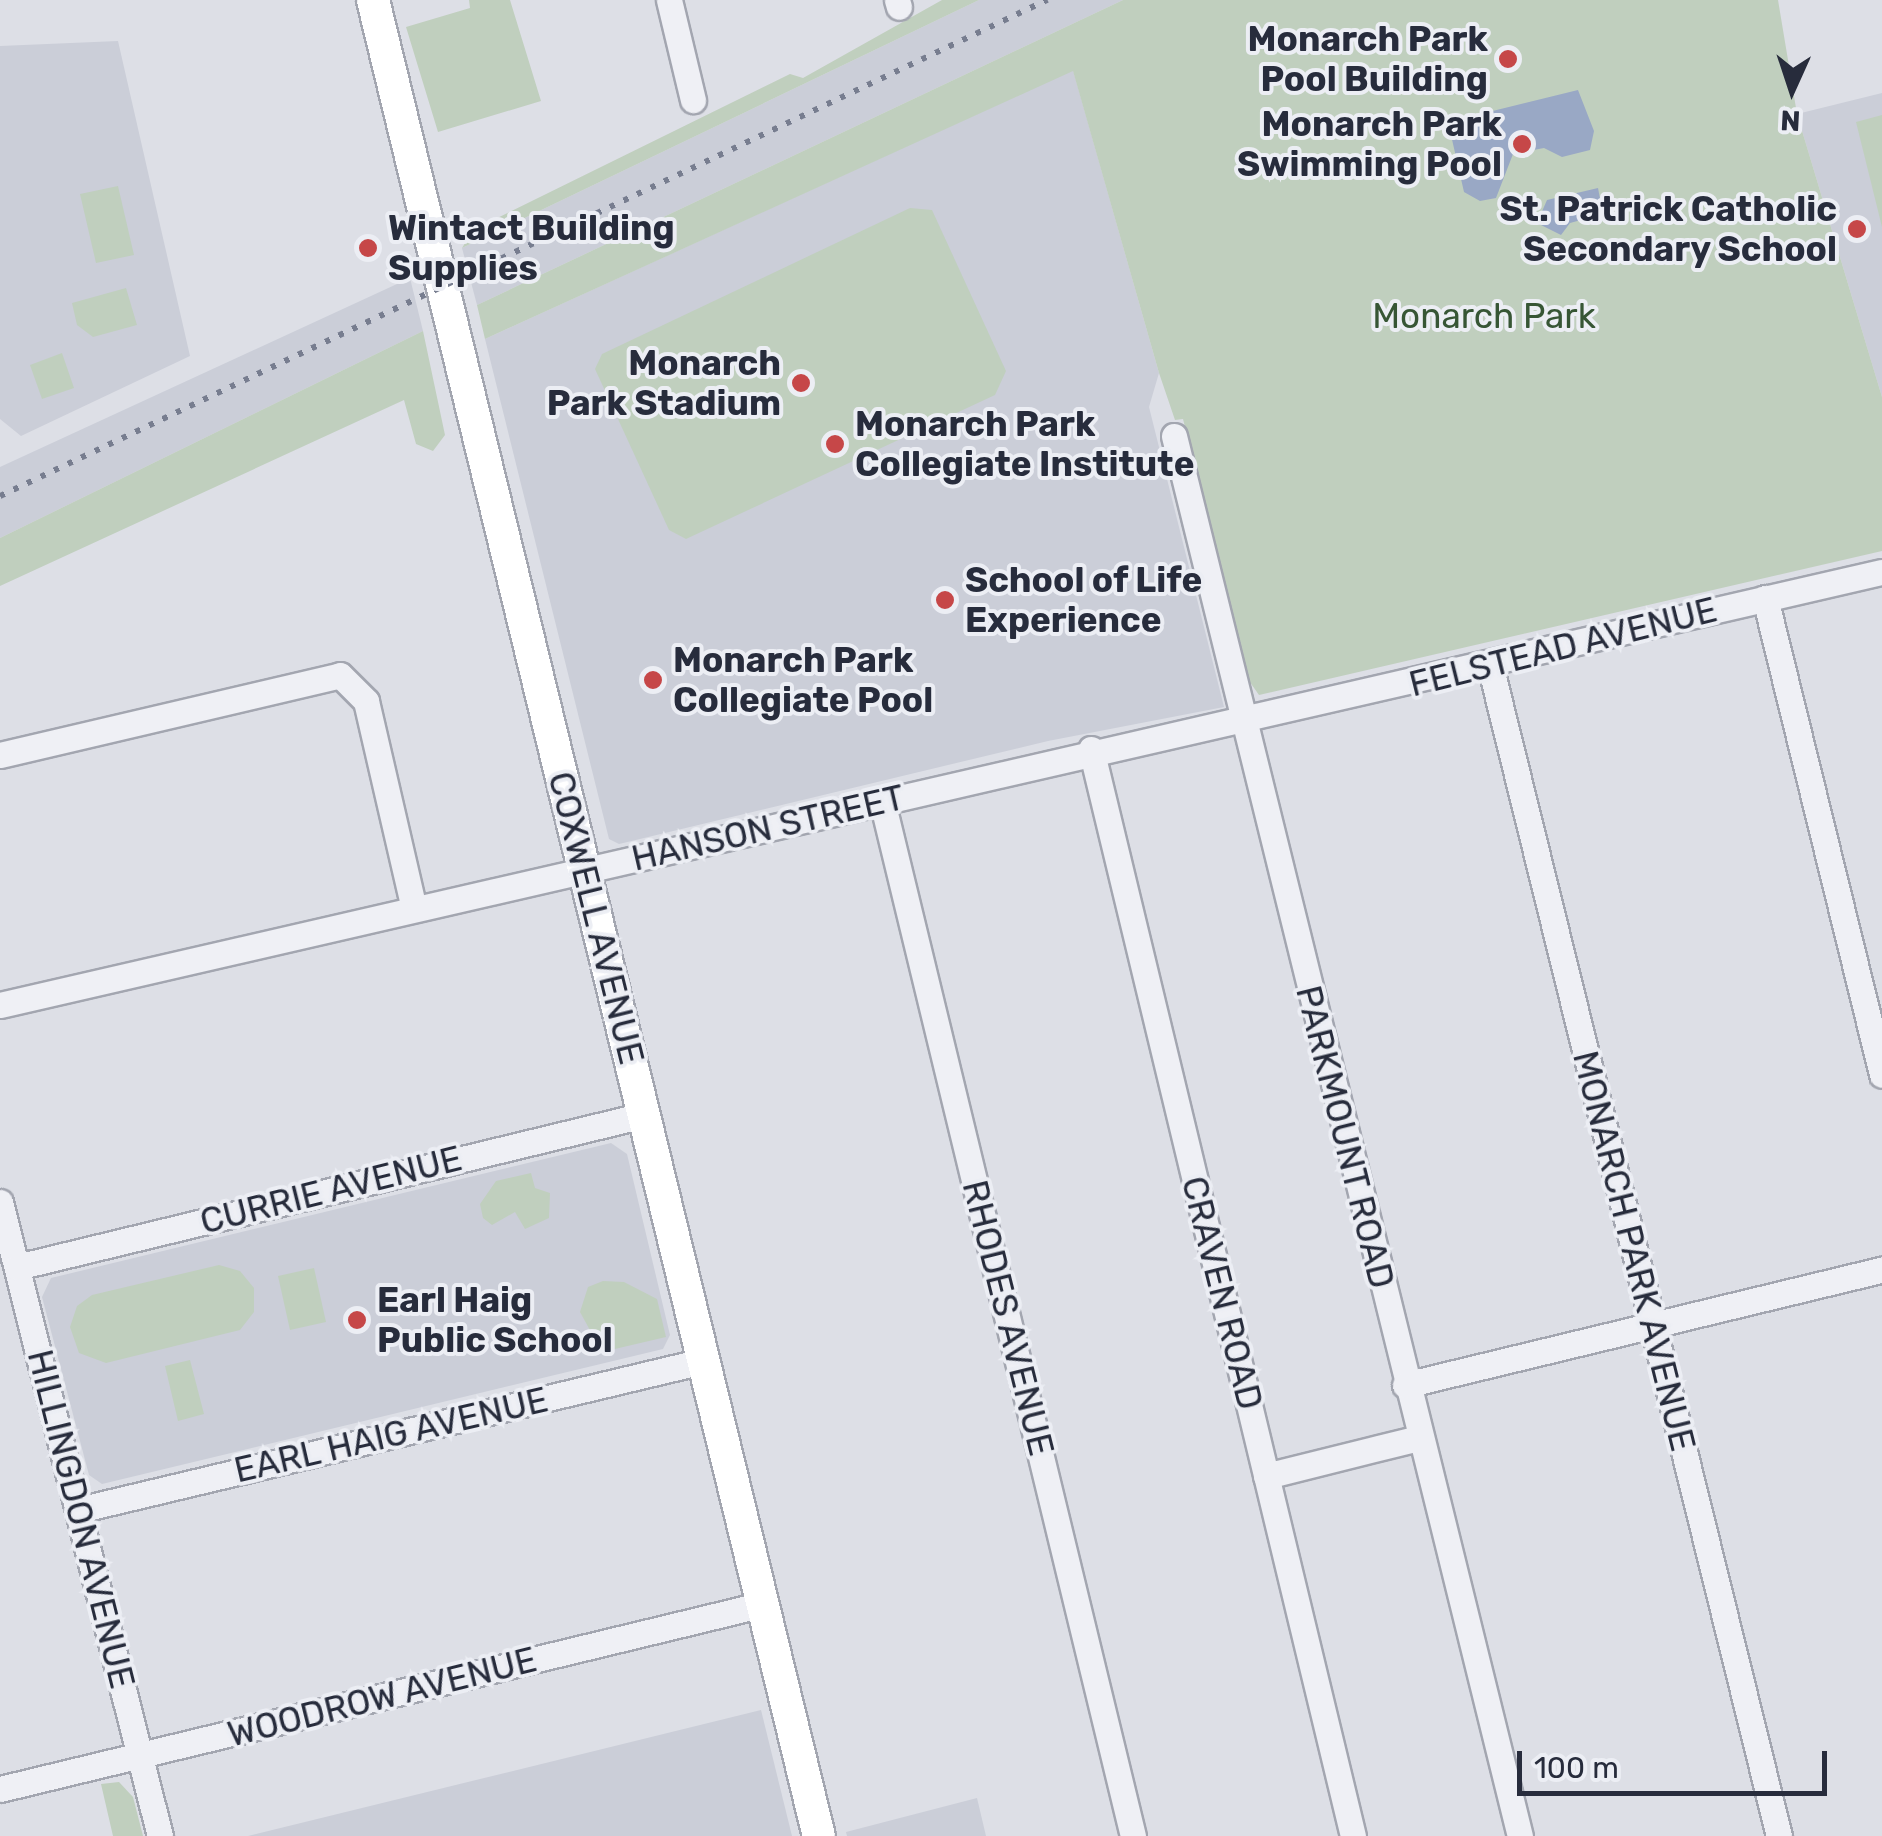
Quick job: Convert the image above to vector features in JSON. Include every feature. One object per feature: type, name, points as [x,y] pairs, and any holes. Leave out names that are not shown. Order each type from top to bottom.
[{"type":"main road","name":"COXWELL AVENUE","points":[[373,0],[820,1836]]},
{"type":"street","points":[[669,0],[694,100]]},
{"type":"street","name":"PARKMOUNT ROAD","points":[[1174,436],[1405,1386],[1520,1836]]},
{"type":"street","name":"FELSTEAD AVENUE","points":[[1244,717],[1274,716],[1882,572]]},
{"type":"street","points":[[1766,598],[1882,1074]]},
{"type":"street","name":"MONARCH PARK AVENUE","points":[[1490,665],[1778,1836]]},
{"type":"street","points":[[0,755],[340,675],[366,701],[414,909]]},
{"type":"street","name":"HANSON STREET","points":[[0,1005],[1244,717]]},
{"type":"street","name":"CRAVEN ROAD","points":[[1090,750],[1353,1836]]},
{"type":"street","name":"RHODES AVENUE","points":[[882,801],[1133,1836]]},
{"type":"street","name":"CURRIE AVENUE","points":[[17,1267],[644,1115]]},
{"type":"street","name":"HILLINGDON AVENUE","points":[[0,1202],[160,1836]]},
{"type":"street","points":[[1405,1386],[1882,1270]]},
{"type":"street","name":"EARL HAIG AVENUE","points":[[78,1510],[703,1362]]},
{"type":"street","points":[[1266,1476],[1418,1438]]},
{"type":"street","name":"WOODROW AVENUE","points":[[0,1789],[764,1604]]},
{"type":"shaded area","points":[[979,0],[1123,0],[477,305],[462,248]]},
{"type":"shaded area","points":[[118,41],[190,356],[21,436],[0,419],[0,46]]},
{"type":"shaded area","name":"Monarch Park Collegiate Institute","points":[[1073,70],[1159,373],[1149,407],[1224,707],[1048,741],[619,844],[609,839],[485,339]]},
{"type":"shaded area","name":"St. Patrick Catholic Secondary School","points":[[1882,93],[1882,397],[1797,114]]},
{"type":"shaded area","points":[[410,278],[423,331],[0,538],[0,467]]},
{"type":"shaded area","name":"Earl Haig Public School","points":[[611,1143],[627,1154],[670,1335],[663,1349],[102,1484],[89,1475],[42,1297],[51,1278]]},
{"type":"shaded area","points":[[761,1710],[792,1836],[248,1836]]},
{"type":"shaded area","points":[[977,1798],[986,1836],[847,1836],[846,1832]]},
{"type":"green space","points":[[469,0],[510,0],[541,101],[438,132],[406,27],[470,8]]},
{"type":"green space","points":[[942,0],[979,0],[462,248],[473,230],[790,74],[803,78]]},
{"type":"green space","name":"Monarch Park","points":[[1123,0],[1778,0],[1797,114],[1882,397],[1882,551],[1259,695],[1247,678],[1183,419],[1175,420],[1159,373],[1073,71],[485,339],[477,305]]},
{"type":"green space","points":[[1882,115],[1882,227],[1856,122]]},
{"type":"green space","points":[[118,186],[134,255],[96,263],[80,194]]},
{"type":"green space","name":"Monarch Park Stadium","points":[[910,208],[932,210],[1006,371],[995,395],[686,539],[669,530],[595,369],[602,354]]},
{"type":"green space","points":[[126,288],[137,325],[93,337],[77,325],[72,303]]},
{"type":"green space","points":[[423,331],[445,435],[433,451],[416,444],[404,400],[0,586],[0,538]]},
{"type":"green space","points":[[62,353],[74,388],[42,399],[30,365]]},
{"type":"green space","points":[[531,1173],[535,1188],[550,1193],[549,1218],[525,1229],[515,1212],[492,1225],[483,1218],[480,1204],[496,1181]]},
{"type":"green space","points":[[219,1265],[240,1271],[254,1288],[254,1312],[240,1330],[106,1363],[79,1353],[70,1327],[77,1306],[92,1295]]},
{"type":"green space","points":[[314,1268],[326,1322],[290,1330],[278,1276]]},
{"type":"green space","points":[[603,1281],[624,1282],[657,1299],[666,1337],[602,1352],[580,1312],[588,1287]]},
{"type":"green space","points":[[190,1360],[204,1414],[178,1421],[165,1366]]},
{"type":"green space","points":[[119,1782],[133,1797],[143,1836],[113,1836],[101,1784]]},
{"type":"water","name":"Monarch Park Swimming Pool","points":[[1578,90],[1594,131],[1590,150],[1562,157],[1544,148],[1513,154],[1496,198],[1480,201],[1464,192],[1448,122]]},
{"type":"water","points":[[1598,188],[1603,214],[1570,223],[1561,235],[1537,223],[1547,200]]},
{"type":"railway","points":[[0,496],[1047,0]]},
{"type":"place","name":"Monarch Park Pool Building","points":[[1508,59]]},
{"type":"place","name":"Monarch Park Swimming Pool","points":[[1522,144]]},
{"type":"place","name":"St. Patrick Catholic Secondary School","points":[[1857,229]]},
{"type":"place","name":"Wintact Building Supplies","points":[[368,248]]},
{"type":"place","name":"Monarch Park Stadium","points":[[801,383]]},
{"type":"place","name":"Monarch Park Collegiate Institute","points":[[835,444]]},
{"type":"place","name":"School of Life Experience","points":[[945,600]]},
{"type":"place","name":"Monarch Park Collegiate Pool","points":[[653,680]]},
{"type":"place","name":"Earl Haig Public School","points":[[357,1320]]}]
